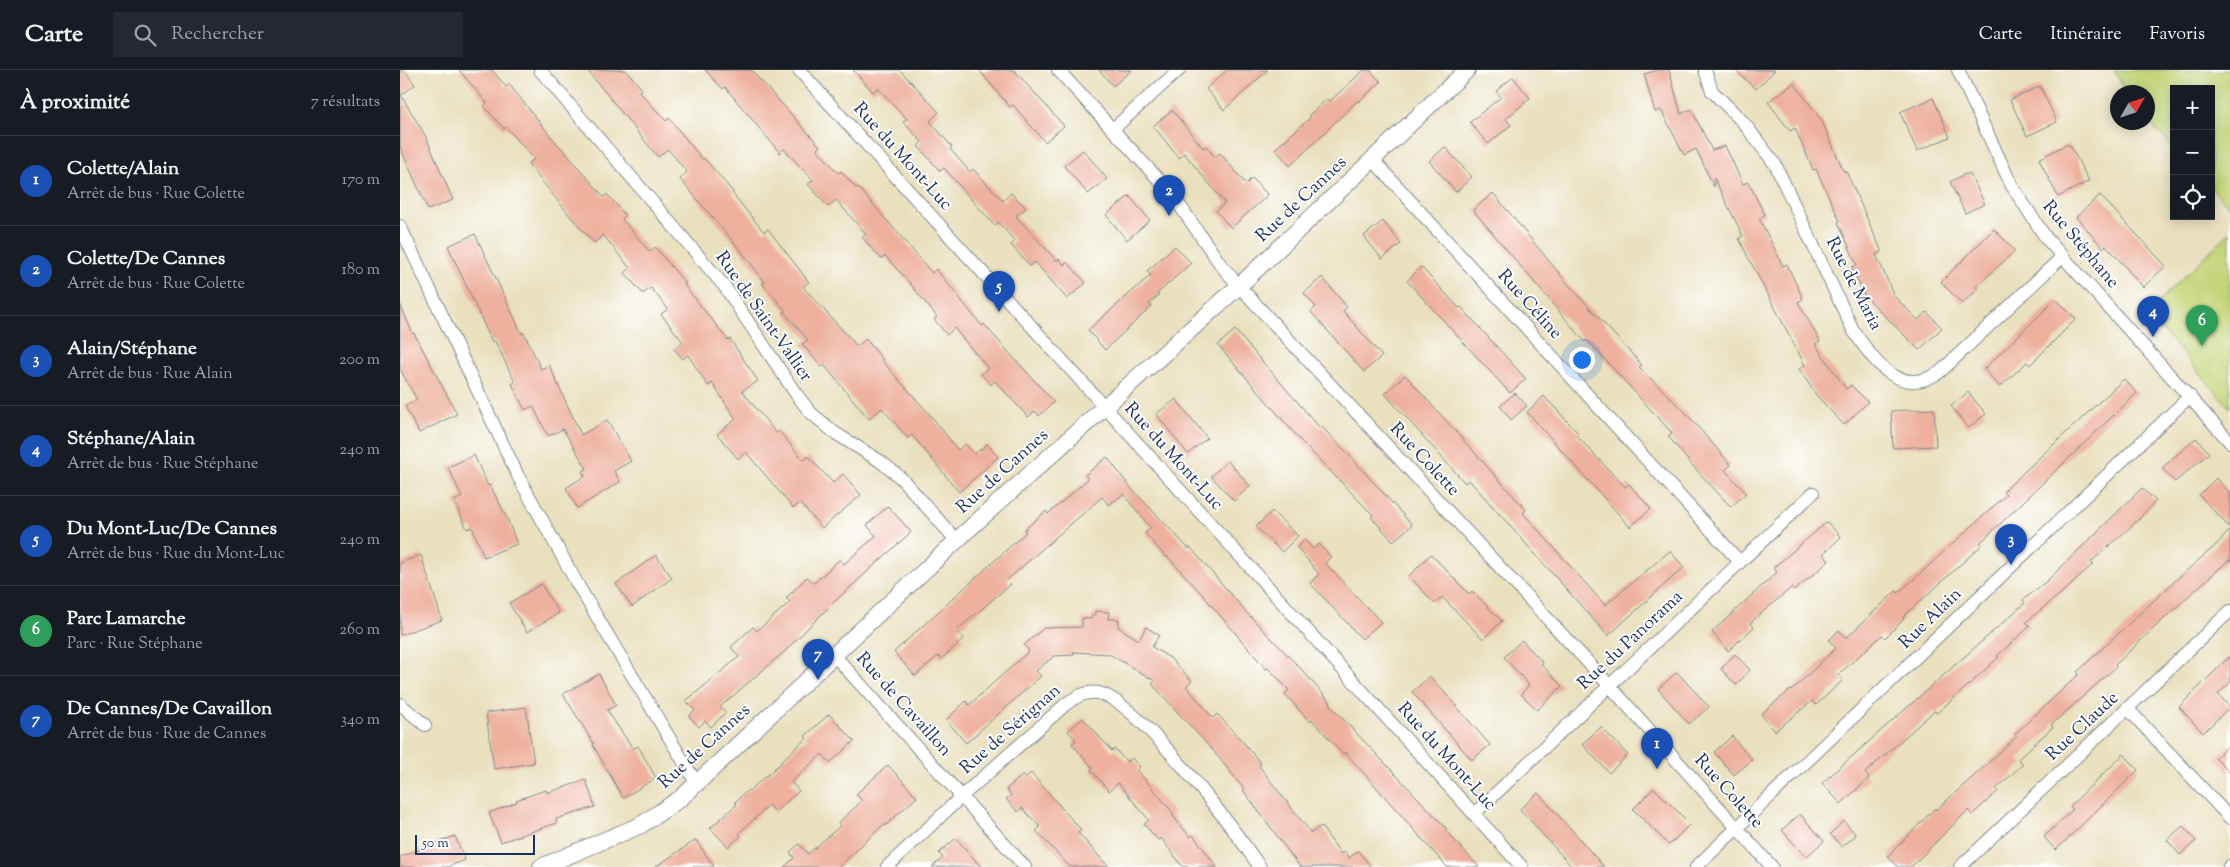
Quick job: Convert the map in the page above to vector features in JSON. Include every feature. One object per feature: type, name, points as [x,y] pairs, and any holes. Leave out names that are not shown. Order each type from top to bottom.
[{"type":"street","name":"Rue de Saint-Vallier","points":[[540,70],[725,287],[767,348],[787,382],[810,412],[834,433],[880,461],[901,478],[957,541]]},
{"type":"street","name":"Rue du Mont-Luc","points":[[799,70],[1522,867]]},
{"type":"street","name":"Rue Colette","points":[[1058,70],[1171,192],[1221,265],[1239,286],[1609,685],[1772,867]]},
{"type":"street","points":[[1113,129],[1179,70]]},
{"type":"street","name":"Rue de Cannes","points":[[541,867],[641,825],[681,798],[957,541],[1239,286],[1467,70]]},
{"type":"street","name":"Rue de Maria","points":[[1705,70],[1712,90],[1744,122],[1775,164],[1854,330],[1877,361],[1893,376],[1903,381],[1914,382],[1922,381],[1940,372],[2064,256]]},
{"type":"street","name":"Rue Stéphane","points":[[1958,70],[2012,186],[2046,238],[2230,442]]},
{"type":"street","name":"Rue Céline","points":[[1373,160],[1740,562]]},
{"type":"street","points":[[400,226],[518,476],[579,588],[697,784]]},
{"type":"street","name":"Rue Alain","points":[[1696,867],[2190,396]]},
{"type":"street","name":"Rue du Panorama","points":[[1474,814],[1813,493]]},
{"type":"street","name":"Rue Claude","points":[[1960,867],[2230,611]]},
{"type":"street","name":"Rue de Cavaillon","points":[[834,655],[1025,867]]},
{"type":"street","name":"Rue de Sérignan","points":[[887,867],[962,796],[1066,704],[1077,696],[1097,693],[1108,696],[1126,708],[1175,759],[1219,812],[1260,867]]},
{"type":"street","points":[[400,704],[426,725]]},
{"type":"street","points":[[2128,709],[2230,818]]},
{"type":"green space","points":[[2114,70],[2230,70],[2230,208],[2215,192],[2215,85],[2170,85],[2170,145],[2155,129],[2155,85],[2122,85]]},
{"type":"green space","points":[[2230,232],[2230,408],[2147,313]]},
{"type":"building","points":[[400,70],[405,70],[415,85],[401,95],[426,137],[453,200],[428,210],[400,147]]},
{"type":"building","points":[[459,70],[492,70],[506,87],[509,84],[549,134],[604,197],[607,194],[625,215],[622,219],[650,252],[655,247],[686,284],[684,285],[728,340],[730,339],[758,381],[742,391],[776,433],[779,431],[804,461],[808,456],[833,483],[843,474],[861,495],[822,528],[800,503],[793,508],[746,452],[738,459],[717,434],[736,419],[712,383],[708,386],[688,355],[683,359],[674,349],[683,342],[661,314],[668,309],[651,288],[643,294],[625,273],[630,268],[603,235],[594,243],[575,222],[528,164],[534,159],[506,127],[504,129],[484,106],[487,103]]},
{"type":"building","points":[[587,70],[626,70],[642,89],[639,91],[666,121],[669,118],[702,159],[704,158],[733,192],[764,232],[768,229],[809,282],[803,287],[857,346],[866,339],[882,361],[932,417],[958,450],[965,444],[975,454],[987,444],[998,457],[959,492],[912,435],[908,438],[882,408],[869,419],[824,365],[822,367],[802,344],[808,340],[762,283],[765,282],[741,251],[680,179],[687,172],[668,149],[658,157]]},
{"type":"building","points":[[705,70],[751,70],[820,146],[817,149],[838,173],[841,171],[856,188],[858,187],[932,273],[936,269],[982,326],[984,324],[1054,402],[1039,416],[1035,411],[1028,417],[995,381],[991,385],[981,374],[988,368],[954,328],[947,335],[934,319],[937,317],[908,281],[885,256],[881,259],[862,237],[866,234],[836,200],[828,207],[808,184],[813,180],[784,149],[780,153],[725,87],[723,89]]},
{"type":"building","points":[[853,70],[900,70],[939,112],[930,121],[952,147],[950,149],[970,172],[973,169],[1003,201],[1011,193],[1026,208],[1016,216],[1057,261],[1059,259],[1064,265],[1067,262],[1086,283],[1067,299],[1035,262],[1030,266],[1011,245],[1015,241],[998,222],[995,226],[944,168],[940,171],[918,146],[922,142],[903,122],[907,119],[878,88],[873,92]]},
{"type":"building","points":[[979,70],[1014,70],[1064,126],[1045,142],[1013,105],[1010,107]]},
{"type":"building","points":[[1099,70],[1132,70],[1113,86]]},
{"type":"building","points":[[1227,70],[1268,70],[1224,110],[1206,89]]},
{"type":"building","points":[[1364,70],[1370,70],[1381,82],[1357,101],[1290,166],[1275,149],[1311,117],[1309,115],[1327,99],[1330,101]]},
{"type":"building","points":[[1658,70],[1669,70],[1681,114],[1691,109],[1712,150],[1725,146],[1743,184],[1748,182],[1765,215],[1759,218],[1783,266],[1787,264],[1803,299],[1798,302],[1820,341],[1815,344],[1846,389],[1851,385],[1868,402],[1844,425],[1817,396],[1799,369],[1805,365],[1746,253],[1739,238],[1743,236],[1714,178],[1714,187],[1696,149],[1684,155],[1661,110],[1655,112],[1644,74]]},
{"type":"building","points":[[1735,70],[1775,70],[1756,89]]},
{"type":"building","points":[[1513,77],[1530,98],[1506,119],[1511,125],[1488,144],[1470,122],[1501,97],[1496,91]]},
{"type":"building","points":[[1794,83],[1822,121],[1844,172],[1846,171],[1882,252],[1876,254],[1894,296],[1918,320],[1927,312],[1942,328],[1919,350],[1864,295],[1852,267],[1857,265],[1838,222],[1840,221],[1816,169],[1813,170],[1795,128],[1790,131],[1768,102]]},
{"type":"building","points":[[2040,86],[2057,122],[2027,136],[2010,100]]},
{"type":"building","points":[[1933,98],[1950,137],[1917,151],[1900,112]]},
{"type":"building","points":[[1172,110],[1203,148],[1206,146],[1215,157],[1220,153],[1246,184],[1252,178],[1268,195],[1231,228],[1216,211],[1225,203],[1184,153],[1179,158],[1153,126]]},
{"type":"building","points":[[2065,145],[2070,145],[2089,181],[2058,197],[2039,159]]},
{"type":"building","points":[[1445,147],[1472,177],[1456,192],[1429,161]]},
{"type":"building","points":[[1083,150],[1107,179],[1088,194],[1064,166]]},
{"type":"building","points":[[1965,174],[1970,174],[1985,204],[1965,213],[1950,182]]},
{"type":"building","points":[[1493,193],[1568,284],[1642,365],[1639,367],[1685,412],[1731,465],[1725,470],[1746,493],[1731,507],[1668,436],[1672,433],[1587,340],[1585,342],[1473,210]]},
{"type":"building","points":[[2100,195],[2166,266],[2143,287],[2106,245],[2103,248],[2076,217]]},
{"type":"building","points":[[1129,196],[1150,220],[1127,240],[1106,215]]},
{"type":"building","points":[[1383,221],[1401,244],[1382,259],[1364,236]]},
{"type":"building","points":[[1994,229],[2015,251],[1976,287],[1978,289],[1962,304],[1941,282]]},
{"type":"building","points":[[475,234],[522,334],[524,333],[541,369],[549,365],[581,435],[607,420],[631,461],[614,471],[620,482],[577,508],[566,488],[585,476],[582,471],[587,469],[563,429],[548,436],[533,406],[525,410],[512,384],[515,382],[495,341],[492,342],[448,246]]},
{"type":"building","points":[[1175,246],[1191,263],[1157,294],[1159,295],[1149,304],[1152,306],[1105,350],[1088,330],[1151,275],[1147,271]]},
{"type":"building","points":[[1421,267],[1459,308],[1461,307],[1526,379],[1510,393],[1407,281]]},
{"type":"building","points":[[1322,277],[1347,307],[1343,311],[1382,356],[1364,372],[1311,312],[1316,307],[1304,293]]},
{"type":"building","points":[[2056,299],[2076,319],[2030,365],[2027,362],[2000,387],[1984,369]]},
{"type":"building","points":[[400,304],[413,334],[457,414],[419,433],[405,406],[417,400],[400,369]]},
{"type":"building","points":[[1235,330],[1320,428],[1322,427],[1350,456],[1412,525],[1393,541],[1371,517],[1373,515],[1301,441],[1218,345]]},
{"type":"building","points":[[1405,375],[1526,510],[1523,513],[1605,605],[1670,551],[1684,567],[1608,636],[1469,480],[1465,483],[1385,394]]},
{"type":"building","points":[[2124,379],[2137,393],[1980,543],[1982,545],[1903,617],[1904,619],[1885,638],[1882,635],[1838,675],[1843,680],[1816,705],[1812,701],[1775,731],[1761,714],[1791,691],[1836,648],[1829,640],[1839,630],[1846,638],[1896,591],[1898,593],[1924,570],[2006,495],[2003,492]]},
{"type":"building","points":[[1968,392],[1986,414],[1968,428],[1951,406]]},
{"type":"building","points":[[1515,393],[1527,406],[1511,420],[1500,406]]},
{"type":"building","points":[[1544,396],[1578,433],[1576,435],[1625,487],[1629,484],[1651,509],[1630,527],[1527,412]]},
{"type":"building","points":[[1176,399],[1207,438],[1188,454],[1156,414]]},
{"type":"building","points":[[1934,409],[1936,446],[1893,448],[1891,411]]},
{"type":"building","points":[[2196,438],[2209,453],[2175,482],[2162,468]]},
{"type":"building","points":[[474,455],[488,486],[490,485],[507,518],[517,544],[484,557],[472,527],[467,529],[454,501],[462,497],[448,467]]},
{"type":"building","points":[[1107,457],[1131,488],[1189,549],[1190,547],[1246,612],[1301,669],[1331,703],[1330,705],[1447,829],[1445,830],[1479,867],[1447,867],[1345,752],[1343,754],[1312,720],[1310,722],[1285,694],[1289,690],[1268,668],[1266,669],[1201,593],[1145,533],[1151,528],[1123,494],[1109,505],[1102,497],[1032,558],[1007,580],[1011,584],[957,630],[964,639],[941,659],[938,656],[915,676],[894,652],[1026,532],[1024,530],[1046,511],[1048,514],[1088,479],[1085,475]]},
{"type":"building","points":[[1228,461],[1250,486],[1234,501],[1211,476]]},
{"type":"building","points":[[2216,478],[2230,493],[2230,528],[2199,495]]},
{"type":"building","points":[[2142,488],[2156,501],[2135,523],[2091,562],[2093,564],[2070,586],[2026,622],[2030,626],[1997,656],[1999,657],[1937,713],[1934,711],[1865,773],[1869,778],[1841,804],[1822,783],[2025,603],[2023,600],[2048,580]]},
{"type":"building","points":[[888,506],[911,532],[833,603],[784,652],[720,707],[726,712],[711,727],[705,721],[699,727],[689,716],[695,710],[686,701],[739,657],[731,647],[753,627],[757,631],[790,602],[786,598],[807,577],[814,583],[840,559],[844,564],[876,536],[867,525]]},
{"type":"building","points":[[1272,511],[1298,536],[1282,552],[1256,527]]},
{"type":"building","points":[[1827,522],[1841,537],[1823,554],[1829,561],[1794,591],[1791,588],[1750,623],[1754,627],[1728,651],[1712,632],[1777,572],[1773,568]]},
{"type":"building","points":[[2230,530],[2230,561],[2185,599],[2115,665],[2116,667],[2051,725],[2053,727],[2018,759],[2023,764],[1972,815],[1968,810],[1911,867],[1898,867],[1888,856],[1935,808],[1936,810],[2017,736],[2015,734],[2079,674],[2077,672],[2215,546]]},
{"type":"building","points":[[1305,540],[1313,549],[1319,544],[1331,557],[1325,563],[1381,622],[1362,639],[1310,583],[1319,574],[1297,547]]},
{"type":"building","points":[[1431,554],[1469,594],[1472,591],[1502,621],[1483,639],[1442,597],[1435,604],[1409,576]]},
{"type":"building","points":[[421,555],[442,620],[400,635],[400,563]]},
{"type":"building","points":[[656,555],[672,578],[632,607],[616,584]]},
{"type":"building","points":[[541,584],[559,613],[527,632],[509,603]]},
{"type":"building","points":[[1095,611],[1109,612],[1108,619],[1119,619],[1118,627],[1139,640],[1146,627],[1159,635],[1152,647],[1170,658],[1192,681],[1186,686],[1213,718],[1217,714],[1244,743],[1261,764],[1259,766],[1311,833],[1321,826],[1341,854],[1344,851],[1349,858],[1358,851],[1371,867],[1300,867],[1244,789],[1215,753],[1152,684],[1155,681],[1109,654],[1073,652],[1074,655],[1054,656],[1036,671],[1041,676],[966,743],[946,720],[966,701],[969,705],[1029,651],[1024,645],[1044,628],[1082,627],[1082,618],[1091,619],[1092,615],[1095,615]]},
{"type":"building","points":[[1522,640],[1562,686],[1537,710],[1521,694],[1529,685],[1504,657]]},
{"type":"building","points":[[1735,654],[1750,670],[1736,685],[1721,669]]},
{"type":"building","points":[[2230,656],[2230,683],[2218,694],[2230,707],[2203,733],[2179,707]]},
{"type":"building","points":[[1677,672],[1709,707],[1689,724],[1658,689]]},
{"type":"building","points":[[599,674],[616,705],[607,710],[633,749],[638,746],[656,778],[623,798],[594,744],[563,694]]},
{"type":"building","points":[[1430,676],[1490,745],[1472,760],[1412,692]]},
{"type":"building","points":[[526,707],[534,763],[494,769],[486,713]]},
{"type":"building","points":[[829,714],[854,741],[830,763],[822,754],[791,782],[799,791],[775,812],[769,805],[739,833],[741,836],[728,847],[710,828],[737,804],[735,802],[748,790],[782,762],[807,738],[805,736]]},
{"type":"building","points":[[1083,718],[1112,751],[1115,749],[1127,762],[1132,758],[1140,767],[1137,770],[1174,814],[1172,815],[1190,837],[1193,835],[1217,867],[1183,867],[1161,838],[1158,840],[1144,824],[1149,820],[1118,783],[1109,791],[1091,770],[1093,768],[1072,744],[1076,740],[1068,731]]},
{"type":"building","points":[[1601,727],[1628,755],[1609,773],[1582,744]]},
{"type":"building","points":[[1732,736],[1752,760],[1734,775],[1714,752]]},
{"type":"building","points":[[2230,744],[2230,773],[2215,758]]},
{"type":"building","points":[[2124,754],[2138,770],[2056,850],[2044,837],[2073,809],[2070,806]]},
{"type":"building","points":[[888,765],[917,797],[885,826],[884,824],[839,867],[784,867],[794,858],[790,852],[799,844],[808,854],[840,826],[838,823],[862,801],[856,794]]},
{"type":"building","points":[[1031,773],[1081,830],[1078,833],[1109,867],[1070,867],[1036,831],[1040,827],[1022,808],[1018,812],[1006,799],[1011,795],[1006,789],[1023,775],[1025,778]]},
{"type":"building","points":[[586,780],[595,807],[556,819],[557,823],[501,842],[489,813],[517,802],[516,800],[546,790],[547,793]]},
{"type":"building","points":[[1654,788],[1690,824],[1669,845],[1633,809]]},
{"type":"building","points":[[1538,793],[1604,867],[1572,867],[1520,809]]},
{"type":"building","points":[[1800,814],[1824,841],[1806,857],[1782,830]]},
{"type":"building","points":[[1844,821],[1856,835],[1842,847],[1830,834]]},
{"type":"building","points":[[2183,826],[2196,841],[2180,855],[2167,840]]},
{"type":"building","points":[[455,836],[465,860],[447,867],[400,867],[400,857]]},
{"type":"building","points":[[956,838],[981,867],[932,867],[943,858],[939,853]]},
{"type":"building","points":[[696,840],[714,867],[655,867]]},
{"type":"place","name":"Colette/De Cannes","points":[[1169,216]]},
{"type":"place","name":"Du Mont-Luc/De Cannes","points":[[999,312]]},
{"type":"place","name":"Stéphane/Alain","points":[[2153,337]]},
{"type":"place","name":"Parc Lamarche","points":[[2202,346]]},
{"type":"place","name":"Alain/Stéphane","points":[[2011,565]]},
{"type":"place","name":"De Cannes/De Cavaillon","points":[[818,680]]},
{"type":"place","name":"Colette/Alain","points":[[1657,769]]}]
